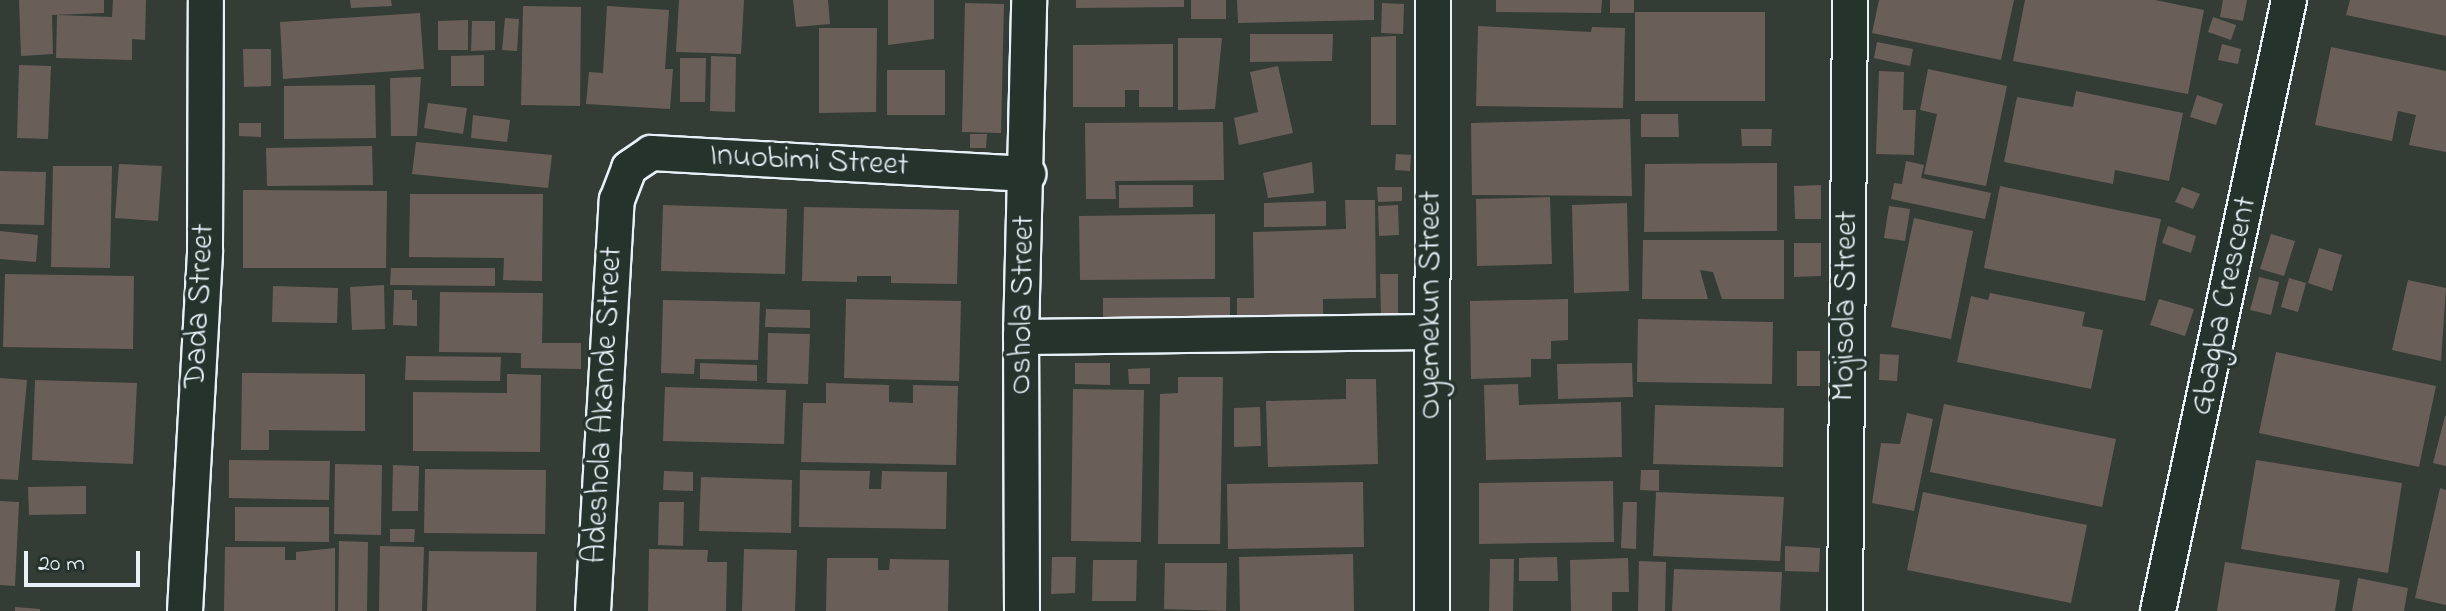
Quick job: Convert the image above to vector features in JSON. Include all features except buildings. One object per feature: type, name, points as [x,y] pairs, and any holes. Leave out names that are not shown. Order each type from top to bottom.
[{"type":"street","name":"Dada Street","points":[[185,611],[205,251],[206,0]]},
{"type":"street","name":"Oshola Street","points":[[1022,611],[1021,337],[1028,174],[1029,0]]},
{"type":"street","name":"Oyemekun Street","points":[[1432,611],[1433,0]]},
{"type":"street","name":"Mojisola Street","points":[[1845,611],[1850,0]]},
{"type":"street","name":"Gbagba Crescent","points":[[2158,611],[2289,0]]},
{"type":"street","name":"Inuobimi Street","points":[[617,200],[629,168],[651,153],[1028,174]]},
{"type":"street","name":"Adeshola Akande Street","points":[[593,611],[617,200]]},
{"type":"street","points":[[1021,337],[1431,332]]}]
